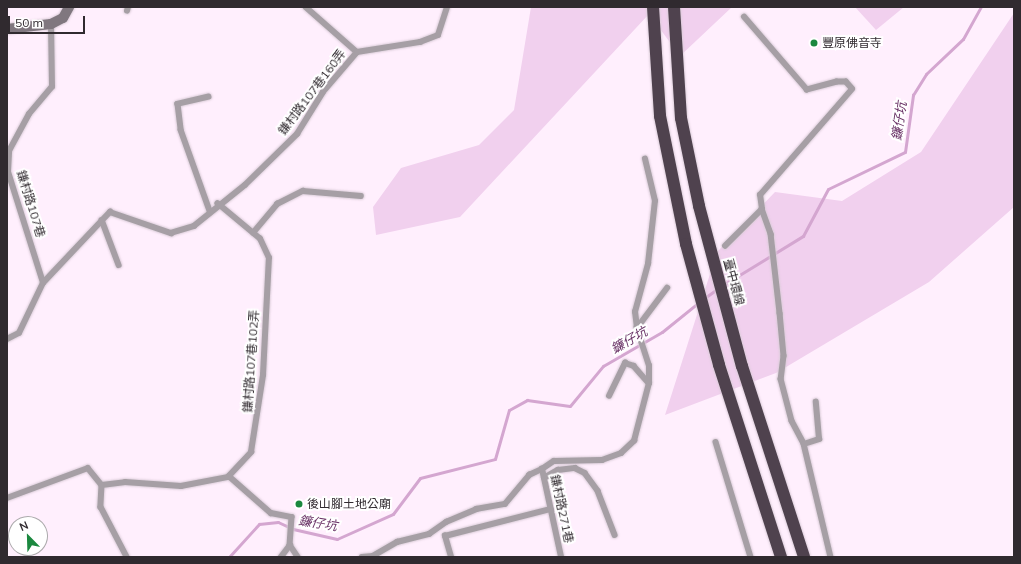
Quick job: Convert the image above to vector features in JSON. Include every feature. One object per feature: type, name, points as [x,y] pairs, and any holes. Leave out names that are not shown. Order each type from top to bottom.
[{"type":"highway","points":[[653,7],[660,116],[686,244],[699,294],[781,557]]},
{"type":"highway","name":"臺中環線","points":[[674,7],[681,118],[719,280],[804,557]]},
{"type":"street","points":[[7,29],[51,24],[63,18],[69,7]]},
{"type":"lane","points":[[306,7],[356,52]]},
{"type":"lane","name":"鎌村路107巷160弄","points":[[218,204],[245,186],[297,134],[323,92],[356,52],[420,42],[438,34],[447,7]]},
{"type":"lane","points":[[744,17],[808,90],[837,82],[846,82],[852,89],[760,195],[762,209],[771,234],[784,345],[781,379],[792,422],[804,444],[831,557]]},
{"type":"lane","name":"鎌村路107巷","points":[[43,283],[7,172],[9,151],[29,114],[52,87],[51,24]]},
{"type":"lane","points":[[209,97],[178,104],[181,130],[210,212]]},
{"type":"lane","name":"鎌村路271巷","points":[[561,557],[542,469],[554,461],[602,460],[621,453],[634,441],[649,383],[649,366],[635,312],[648,264],[656,201],[645,159]]},
{"type":"lane","points":[[253,233],[277,204],[303,190],[361,196]]},
{"type":"lane","points":[[7,339],[19,333],[43,283],[110,212],[171,233],[194,226],[218,204]]},
{"type":"lane","name":"鎌村路107巷102弄","points":[[218,204],[260,239],[271,269],[263,375],[251,452],[229,476]]},
{"type":"lane","points":[[725,246],[762,209]]},
{"type":"lane","points":[[102,220],[119,265]]},
{"type":"lane","points":[[638,328],[667,288]]},
{"type":"lane","points":[[609,396],[625,363],[634,366],[649,383]]},
{"type":"lane","points":[[804,444],[819,439],[816,402]]},
{"type":"lane","points":[[716,442],[751,557]]},
{"type":"lane","points":[[7,498],[88,468],[102,485],[101,507],[127,557]]},
{"type":"lane","points":[[544,478],[558,470],[575,468],[585,473],[598,491],[615,535]]},
{"type":"lane","points":[[362,557],[372,556],[397,542],[429,534],[446,522],[476,509],[505,504],[529,475],[542,469]]},
{"type":"lane","points":[[102,485],[125,482],[181,486],[229,476],[272,513],[292,517],[290,545],[281,557]]},
{"type":"lane","points":[[451,557],[445,536],[551,509]]},
{"type":"lane","points":[[290,545],[298,557]]},
{"type":"shaded area","points":[[531,7],[732,7],[680,56],[649,14],[460,217],[376,235],[373,207],[401,168],[479,145],[514,110]]},
{"type":"shaded area","points":[[855,7],[904,7],[876,30]]},
{"type":"shaded area","points":[[1014,13],[1014,207],[929,282],[776,373],[665,415],[717,252],[775,192],[842,201],[921,152]]},
{"type":"waterway","name":"鐮仔坑","points":[[723,285],[803,236],[828,189],[905,152],[913,95],[926,74],[963,39],[981,7]]},
{"type":"waterway","name":"鐮仔坑","points":[[703,299],[719,288]]},
{"type":"waterway","name":"鐮仔坑","points":[[229,557],[259,524],[278,522],[293,529],[337,539],[393,514],[420,478],[495,459],[509,410],[527,400],[570,406],[603,366],[662,332],[699,302]]},
{"type":"place","name":"豐原佛音寺","points":[[814,43]]},
{"type":"place","name":"後山腳土地公廟","points":[[299,504]]}]
